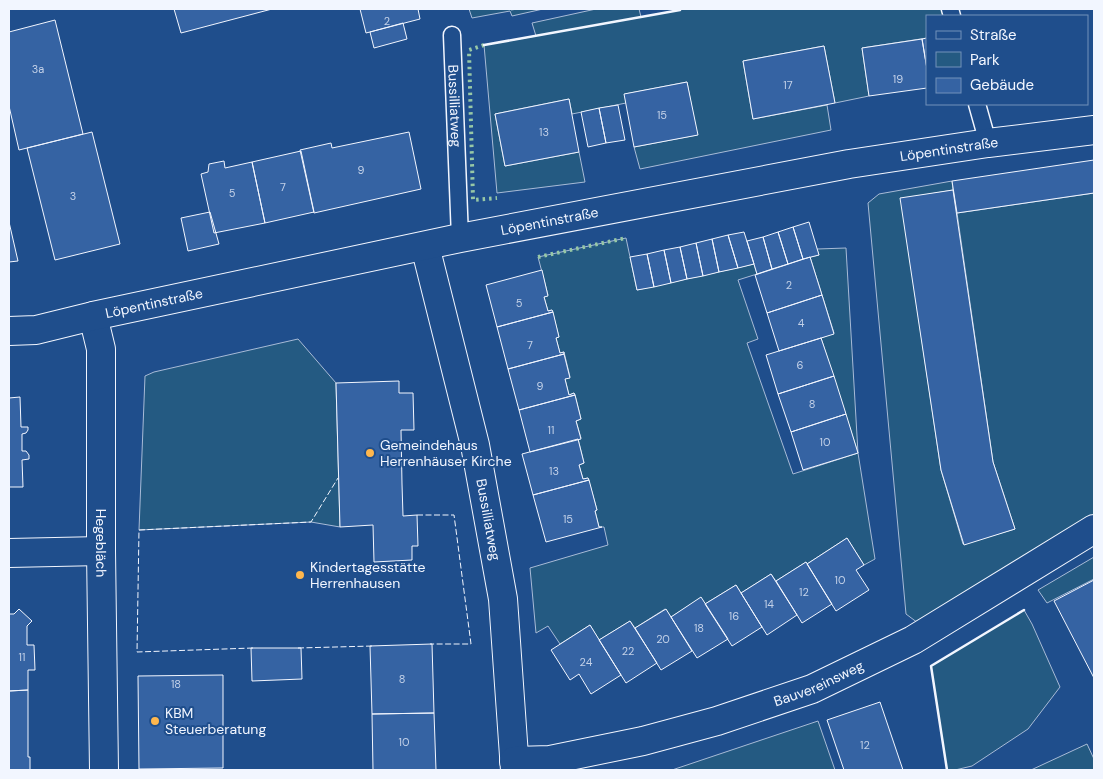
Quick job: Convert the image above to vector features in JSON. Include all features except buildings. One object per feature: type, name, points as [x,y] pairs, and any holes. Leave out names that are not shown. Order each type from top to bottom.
[{"type":"street","name":"Löpentinstraße","points":[[9,331],[36,330],[93,316],[460,238],[849,164],[988,143],[1094,130]]},
{"type":"street","name":"Bussilliatweg","points":[[425,246],[475,445],[503,599],[515,766]]},
{"type":"street","name":"Hegebläch","points":[[93,316],[100,349],[104,770]]},
{"type":"street","name":"Bauvereinsweg","points":[[515,766],[643,741],[717,720],[812,689],[913,640],[1094,529]]},
{"type":"street","points":[[9,553],[101,551]]},
{"type":"lane","name":"Bussilliatweg","points":[[452,35],[460,238]]},
{"type":"lane","points":[[976,105],[988,143]]},
{"type":"green space","points":[[469,9],[543,9],[512,16],[510,11],[472,18]]},
{"type":"green space","points":[[596,9],[639,9],[641,17],[679,9],[942,9],[944,15],[926,15],[926,38],[862,48],[869,96],[835,103],[824,46],[743,61],[753,119],[827,105],[831,130],[640,169],[634,147],[697,135],[687,82],[625,94],[626,103],[572,114],[569,99],[495,114],[505,166],[579,152],[585,182],[497,193],[484,45],[536,36],[532,23]]},
{"type":"green space","points":[[952,181],[953,190],[901,199],[941,470],[963,544],[1015,529],[993,462],[957,213],[1094,193],[1094,529],[918,623],[906,614],[868,203],[879,194]]},
{"type":"green space","points":[[626,238],[637,290],[754,264],[757,274],[738,280],[758,339],[747,343],[793,474],[858,453],[875,559],[864,565],[847,538],[807,564],[806,562],[776,581],[771,574],[741,593],[736,585],[705,604],[701,598],[671,617],[665,609],[635,628],[630,621],[599,640],[590,625],[560,644],[548,626],[536,633],[530,568],[608,545],[604,527],[599,527],[595,511],[597,510],[588,478],[583,479],[579,465],[584,463],[578,439],[581,438],[576,421],[581,419],[574,393],[569,395],[565,379],[570,377],[564,352],[560,353],[556,338],[559,337],[552,310],[548,311],[544,297],[548,295],[538,257]]},
{"type":"green space","points":[[846,248],[858,453],[821,338],[834,333],[810,257],[819,255],[817,249]]},
{"type":"green space","points":[[298,339],[336,383],[340,527],[311,522],[139,530],[145,376],[154,372]]},
{"type":"green space","points":[[1094,557],[1094,579],[1047,603],[1038,590]]},
{"type":"green space","points":[[1024,610],[1060,687],[1028,729],[972,766],[947,770],[931,666]]},
{"type":"green space","points":[[818,721],[835,770],[672,770]]},
{"type":"green space","points":[[1087,744],[1094,759],[1094,770],[1031,770]]},
{"type":"hedge","points":[[484,45],[469,50],[473,200],[497,198]]},
{"type":"hedge","points":[[538,257],[626,238]]},
{"type":"fence","points":[[253,648],[137,652],[139,530],[311,522],[338,478]]},
{"type":"fence","points":[[417,515],[454,515],[471,644],[430,644]]},
{"type":"fence","points":[[298,648],[373,646]]},
{"type":"wall","points":[[484,45],[679,9]]},
{"type":"wall","points":[[947,770],[931,666],[1024,610]]},
{"type":"place","name":"Gemeindehaus Herrenhäuser Kirche","points":[[370,453]]},
{"type":"place","name":"Kindertagesstätte Herrenhausen","points":[[300,575]]},
{"type":"place","name":"KBM Steuerberatung","points":[[155,721]]}]
